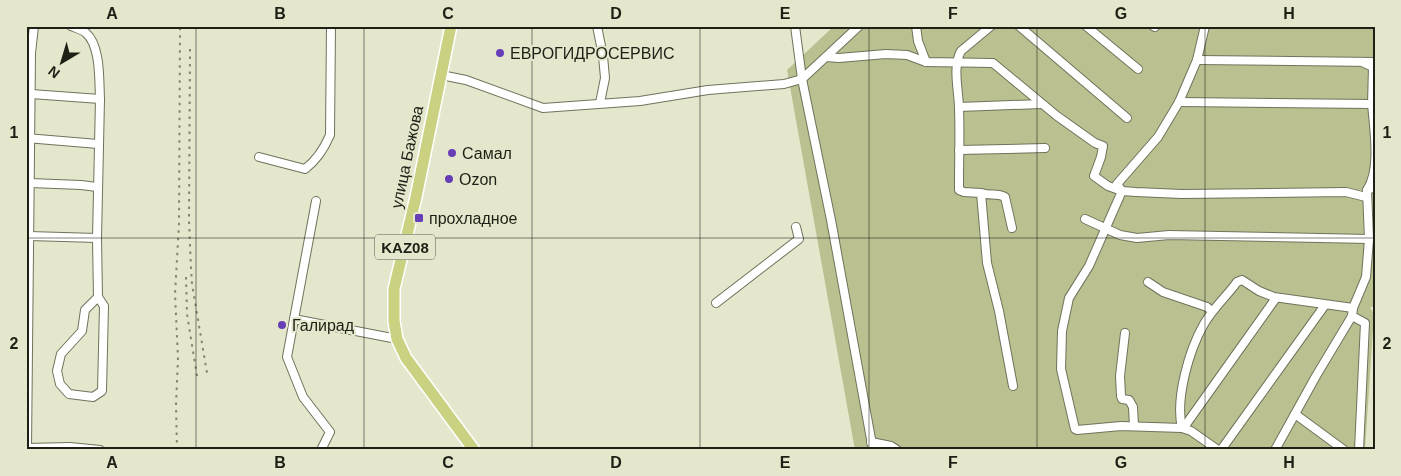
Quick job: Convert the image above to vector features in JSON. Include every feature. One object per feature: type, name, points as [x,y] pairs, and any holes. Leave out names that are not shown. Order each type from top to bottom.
[{"type":"highway","name":"улица Бажова","points":[[451,26],[416,197],[394,289],[394,321],[397,339],[406,358],[474,450]]},
{"type":"street","points":[[34,26],[31,53],[28,138],[30,184],[27,448],[70,447],[100,450]]},
{"type":"street","points":[[71,26],[86,32],[96,49],[99,67],[98,297],[104,306],[102,391],[93,397],[69,394],[60,384],[57,371],[60,354],[82,332],[86,310],[98,297]]},
{"type":"street","points":[[259,157],[305,169],[315,162],[326,145],[330,135],[331,26]]},
{"type":"street","points":[[597,26],[605,78],[600,103]]},
{"type":"street","points":[[795,26],[802,79],[831,220],[872,446],[891,446],[897,450]]},
{"type":"street","points":[[441,75],[466,80],[543,108],[640,101],[708,90],[784,84],[802,79],[859,26]]},
{"type":"street","points":[[916,26],[918,41],[926,62]]},
{"type":"street","points":[[991,26],[961,51],[957,62],[959,190],[986,195],[998,194],[1005,197],[1012,228]]},
{"type":"street","points":[[1018,26],[1127,118]]},
{"type":"street","points":[[1086,26],[1138,69]]},
{"type":"street","points":[[1122,191],[1117,184],[1158,137],[1179,102],[1197,60],[1205,26]]},
{"type":"street","points":[[826,57],[886,54],[907,55],[926,62],[993,63],[1041,104],[1095,143],[1103,146],[1094,176],[1108,186],[1122,191],[1182,194],[1370,191]]},
{"type":"street","points":[[1197,60],[1375,62]]},
{"type":"street","points":[[1275,450],[1352,312],[1366,278],[1370,191],[1374,168],[1374,101],[1373,67],[1362,62]]},
{"type":"street","points":[[31,94],[100,100]]},
{"type":"street","points":[[1179,102],[1374,101]]},
{"type":"street","points":[[959,107],[1041,104]]},
{"type":"street","points":[[28,138],[98,144]]},
{"type":"street","points":[[959,150],[1045,148]]},
{"type":"street","points":[[30,184],[82,184],[97,187]]},
{"type":"street","points":[[1122,191],[1089,266],[1069,298],[1062,331],[1061,370],[1075,429],[1134,426],[1183,428],[1219,450],[1325,305]]},
{"type":"street","points":[[981,193],[987,263],[1014,386]]},
{"type":"street","points":[[316,202],[287,357],[303,397],[330,432],[321,450]]},
{"type":"street","points":[[1085,219],[1104,229],[1137,238],[1169,235],[1369,239]]},
{"type":"street","points":[[716,303],[799,239],[796,227]]},
{"type":"street","points":[[29,236],[97,238]]},
{"type":"street","points":[[1183,428],[1180,410],[1184,376],[1193,346],[1212,311],[1237,282],[1242,280],[1259,291],[1276,298],[1325,305],[1352,312],[1365,323],[1359,450]]},
{"type":"street","points":[[1148,282],[1163,292],[1207,307],[1212,311]]},
{"type":"street","points":[[1183,428],[1276,298]]},
{"type":"street","points":[[294,320],[397,339]]},
{"type":"street","points":[[1125,333],[1120,376],[1121,396],[1122,399],[1129,400],[1133,407],[1134,426]]},
{"type":"street","points":[[1295,414],[1344,450]]},
{"type":"green space","points":[[834,26],[1375,26],[1375,307],[1370,307],[1374,314],[1365,450],[855,450],[787,70]]},
{"type":"railway","points":[[177,450],[178,358],[175,294],[179,224],[180,26]]},
{"type":"railway","points":[[190,49],[189,220],[191,268],[207,373]]},
{"type":"railway","points":[[186,277],[187,314],[197,376]]},
{"type":"place","name":"ЕВРОГИДРОСЕРВИС","points":[[500,53]]},
{"type":"place","name":"Самал","points":[[452,153]]},
{"type":"place","name":"Ozon","points":[[449,179]]},
{"type":"place","name":"прохладное","points":[[419,218]]},
{"type":"place","name":"Галирад","points":[[282,325]]}]
